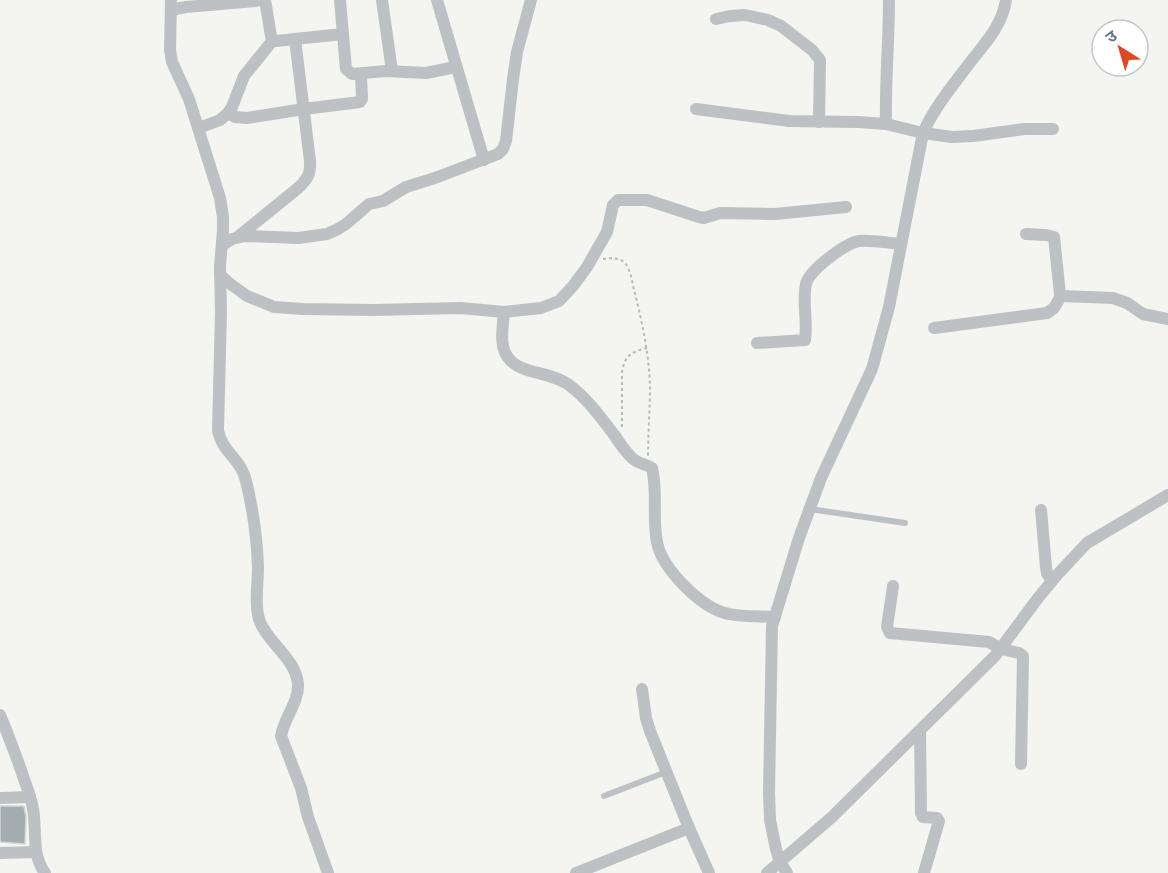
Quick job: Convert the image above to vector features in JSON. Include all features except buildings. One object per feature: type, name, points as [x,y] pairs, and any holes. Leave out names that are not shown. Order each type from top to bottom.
[{"type":"street","points":[[258,0],[186,7],[171,5],[170,50],[172,62],[185,88],[199,128],[220,198],[224,230],[220,275],[219,439],[237,461],[246,479],[255,528],[258,615],[266,633],[296,675],[298,683],[296,699],[281,735],[302,788],[308,817],[328,873]]},
{"type":"street","points":[[265,0],[273,40]]},
{"type":"street","points":[[340,0],[346,69],[352,74],[392,71],[426,73],[455,67]]},
{"type":"street","points":[[382,0],[392,71]]},
{"type":"street","points":[[437,0],[484,160]]},
{"type":"street","points":[[239,236],[298,238],[327,234],[338,230],[369,204],[384,201],[406,187],[498,154],[506,141],[513,79],[531,0]]},
{"type":"street","points":[[886,124],[889,0]]},
{"type":"street","points":[[787,873],[780,862],[770,820],[772,626],[799,538],[821,478],[872,369],[889,307],[923,133],[940,102],[991,35],[1001,18],[1006,0]]},
{"type":"street","points":[[716,18],[745,15],[768,20],[781,26],[812,50],[820,60],[819,122]]},
{"type":"street","points":[[199,128],[220,120],[228,113],[244,75],[273,40],[343,34]]},
{"type":"street","points":[[222,245],[239,236],[306,182],[310,174],[295,39]]},
{"type":"street","points":[[228,113],[235,117],[247,118],[360,102],[362,99],[361,74]]},
{"type":"street","points":[[696,109],[768,119],[886,124],[952,137],[1024,129],[1053,129]]},
{"type":"street","points":[[220,275],[247,296],[274,307],[373,310],[461,308],[504,312],[541,308],[559,301],[587,267],[607,231],[613,205],[618,200],[647,200],[699,218],[720,213],[775,214],[846,207]]},
{"type":"street","points":[[934,328],[1047,313],[1054,308],[1061,296],[1054,237],[1026,234]]},
{"type":"street","points":[[757,343],[805,340],[805,296],[808,279],[815,270],[844,247],[859,241],[901,244]]},
{"type":"street","points":[[1061,296],[1113,298],[1127,303],[1143,314],[1168,319]]},
{"type":"street","points":[[504,312],[502,345],[511,361],[518,366],[563,380],[571,386],[596,411],[635,461],[652,468],[656,540],[664,561],[694,596],[729,615],[775,617]]},
{"type":"street","points":[[767,873],[832,817],[1002,649],[1038,598],[1087,543],[1168,495]]},
{"type":"street","points":[[1041,510],[1046,567],[1052,581]]},
{"type":"street","points":[[893,586],[887,627],[890,633],[989,642],[1023,656],[1021,764]]},
{"type":"street","points":[[642,690],[646,718],[709,873]]},
{"type":"street","points":[[0,715],[30,797],[35,817],[36,852],[45,873]]},
{"type":"street","points":[[920,731],[921,813],[923,817],[937,818],[939,821],[924,873]]},
{"type":"street","points":[[0,798],[30,797]]},
{"type":"street","points":[[576,873],[689,828]]},
{"type":"street","points":[[0,853],[36,852]]},
{"type":"lane","points":[[810,509],[905,523]]},
{"type":"lane","points":[[604,796],[667,772]]},
{"type":"path","points":[[591,259],[615,258],[625,263],[629,270],[646,348],[650,384],[648,465]]},
{"type":"path","points":[[622,446],[624,363],[635,351],[646,348]]}]
